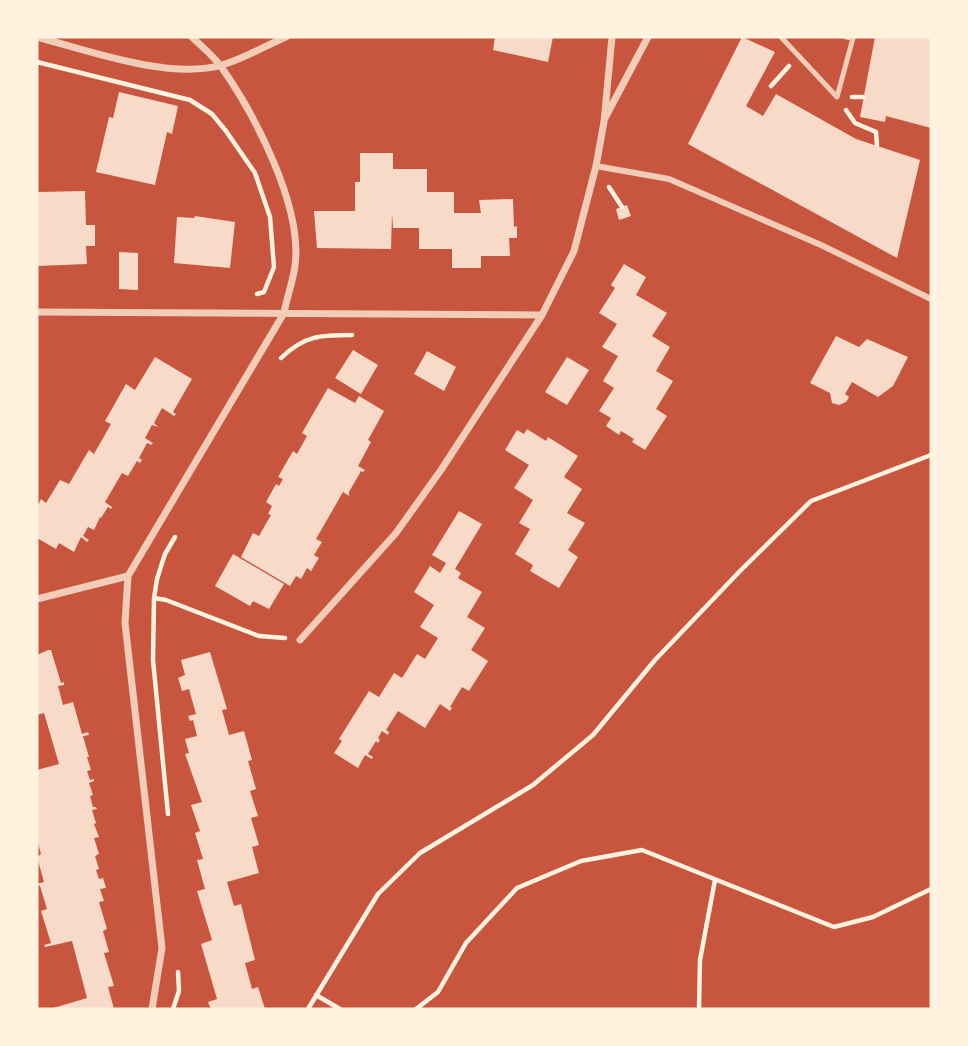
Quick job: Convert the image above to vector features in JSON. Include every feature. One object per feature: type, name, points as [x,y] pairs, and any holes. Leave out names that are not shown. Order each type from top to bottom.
[{"type":"street","points":[[37,37],[179,70],[221,65],[286,37]]},
{"type":"street","points":[[152,1009],[162,948],[125,623],[128,576],[284,313],[296,264],[293,220],[280,177],[252,119],[221,65],[192,37]]},
{"type":"street","points":[[300,640],[396,533],[441,470],[542,315],[574,251],[596,166],[604,122],[612,37]]},
{"type":"street","points":[[604,122],[648,37]]},
{"type":"street","points":[[596,166],[668,179],[821,245],[931,299]]},
{"type":"street","points":[[37,312],[542,315]]},
{"type":"street","points":[[37,599],[128,576]]},
{"type":"lane","points":[[781,37],[837,97]]},
{"type":"lane","points":[[837,97],[853,38],[846,37]]},
{"type":"path","points":[[771,86],[799,55]]},
{"type":"path","points":[[37,62],[190,100],[212,114],[255,173],[270,217],[274,267],[264,292],[255,295]]},
{"type":"path","points":[[837,97],[855,123],[876,132],[877,145]]},
{"type":"path","points":[[275,363],[294,346],[317,335],[358,335]]},
{"type":"path","points":[[308,1009],[378,894],[420,853],[533,785],[593,736],[656,660],[811,501],[931,455]]},
{"type":"path","points":[[169,826],[153,660],[154,598],[157,579],[166,554],[179,530]]},
{"type":"path","points":[[154,598],[166,600],[259,636],[300,640]]},
{"type":"path","points":[[416,1009],[438,992],[466,943],[517,888],[581,861],[642,850],[834,927],[873,918],[931,889]]},
{"type":"path","points":[[699,1009],[699,960],[716,880]]},
{"type":"path","points":[[173,1009],[179,990],[178,968]]},
{"type":"path","points":[[316,995],[340,1009]]},
{"type":"building","points":[[495,37],[553,37],[548,62],[493,50]]},
{"type":"building","points":[[742,37],[775,52],[746,106],[763,116],[776,94],[856,139],[920,160],[897,258],[688,144]]},
{"type":"building","points":[[875,37],[931,37],[931,128],[886,116],[885,122],[860,117]]},
{"type":"building","points":[[119,92],[178,106],[172,134],[167,132],[155,185],[96,172],[109,117],[113,118]]},
{"type":"building","points":[[360,153],[393,153],[393,169],[427,169],[427,192],[454,192],[454,213],[481,213],[479,200],[513,199],[517,238],[509,238],[510,256],[481,256],[481,268],[452,268],[452,249],[419,249],[419,228],[393,228],[392,214],[391,249],[317,248],[314,211],[355,211],[355,182],[360,182]]},
{"type":"building","points":[[85,191],[86,225],[95,225],[95,246],[86,246],[87,264],[37,266],[37,192]]},
{"type":"building","points":[[627,205],[631,216],[619,220],[616,209]]},
{"type":"building","points":[[195,216],[235,222],[230,268],[174,263],[177,217]]},
{"type":"building","points":[[119,252],[138,253],[138,290],[119,289]]},
{"type":"building","points":[[624,264],[646,277],[636,295],[667,313],[652,336],[670,347],[656,371],[673,381],[656,409],[667,416],[645,450],[621,431],[619,435],[606,426],[611,418],[599,411],[614,388],[603,381],[618,356],[602,347],[617,324],[599,313],[615,288],[611,285]]},
{"type":"building","points":[[836,336],[859,347],[867,339],[908,357],[893,386],[878,397],[852,382],[845,394],[849,397],[846,402],[839,405],[832,403],[830,393],[810,383]]},
{"type":"building","points":[[353,350],[378,365],[361,394],[335,378]]},
{"type":"building","points":[[427,351],[456,367],[444,391],[414,374]]},
{"type":"building","points":[[155,357],[192,379],[173,412],[176,414],[174,416],[162,408],[154,423],[158,427],[152,425],[145,438],[153,443],[147,443],[139,458],[142,460],[140,463],[137,461],[128,476],[122,473],[105,502],[111,509],[108,507],[94,530],[88,527],[83,536],[89,540],[87,542],[81,537],[74,552],[59,543],[56,549],[37,538],[37,507],[41,499],[46,503],[60,480],[69,484],[89,450],[94,454],[111,424],[105,421],[126,384],[135,390]]},
{"type":"building","points":[[567,357],[589,370],[567,405],[545,392]]},
{"type":"building","points":[[328,388],[355,403],[359,396],[384,411],[358,466],[365,470],[361,471],[349,496],[343,492],[316,539],[322,542],[314,555],[319,558],[311,571],[307,568],[301,579],[296,576],[290,586],[241,557],[253,533],[259,536],[271,515],[268,514],[272,506],[266,502],[276,484],[279,486],[283,479],[278,477],[293,451],[297,454],[307,436],[302,433]]},
{"type":"building","points":[[527,429],[546,441],[548,437],[578,456],[564,477],[582,489],[567,513],[585,523],[568,550],[578,557],[559,588],[530,571],[533,565],[515,554],[530,529],[519,523],[533,500],[514,488],[529,465],[505,450],[517,430],[524,434]]},
{"type":"building","points":[[459,511],[482,524],[455,569],[461,573],[458,578],[482,592],[467,617],[485,628],[471,650],[488,661],[469,691],[462,687],[450,711],[440,704],[425,728],[398,711],[386,730],[388,735],[382,731],[378,738],[380,740],[378,743],[376,741],[368,754],[372,759],[365,755],[358,768],[334,753],[342,741],[339,739],[369,691],[379,697],[394,673],[402,678],[417,654],[425,659],[438,638],[420,627],[434,605],[414,592],[430,566],[440,573],[446,563],[432,555]]},
{"type":"building","points":[[233,554],[284,584],[269,609],[253,601],[250,606],[215,586]]},
{"type":"building","points":[[51,650],[61,683],[64,682],[64,685],[58,686],[63,705],[73,702],[82,734],[88,732],[89,735],[83,736],[91,770],[87,771],[90,780],[94,779],[89,783],[93,807],[97,809],[92,810],[99,837],[94,838],[99,854],[95,856],[99,869],[96,870],[99,879],[103,878],[106,888],[100,889],[104,901],[99,902],[107,929],[103,931],[109,952],[104,953],[114,986],[108,987],[114,1009],[50,1009],[87,998],[72,941],[45,947],[44,945],[51,943],[41,911],[47,909],[37,884],[44,882],[37,857],[41,854],[37,839],[37,770],[59,764],[44,713],[37,715],[37,655]]},
{"type":"building","points":[[210,652],[227,709],[222,710],[229,735],[244,731],[252,760],[248,761],[256,789],[250,791],[258,816],[251,818],[259,845],[252,847],[259,873],[227,882],[234,906],[241,904],[255,960],[245,963],[252,989],[258,987],[265,1009],[211,1009],[208,1002],[217,999],[201,944],[212,940],[197,891],[205,889],[197,860],[203,859],[195,833],[200,831],[191,805],[202,802],[185,754],[189,753],[185,739],[197,736],[193,720],[190,721],[188,716],[196,714],[189,689],[182,691],[178,678],[185,675],[181,660]]}]
